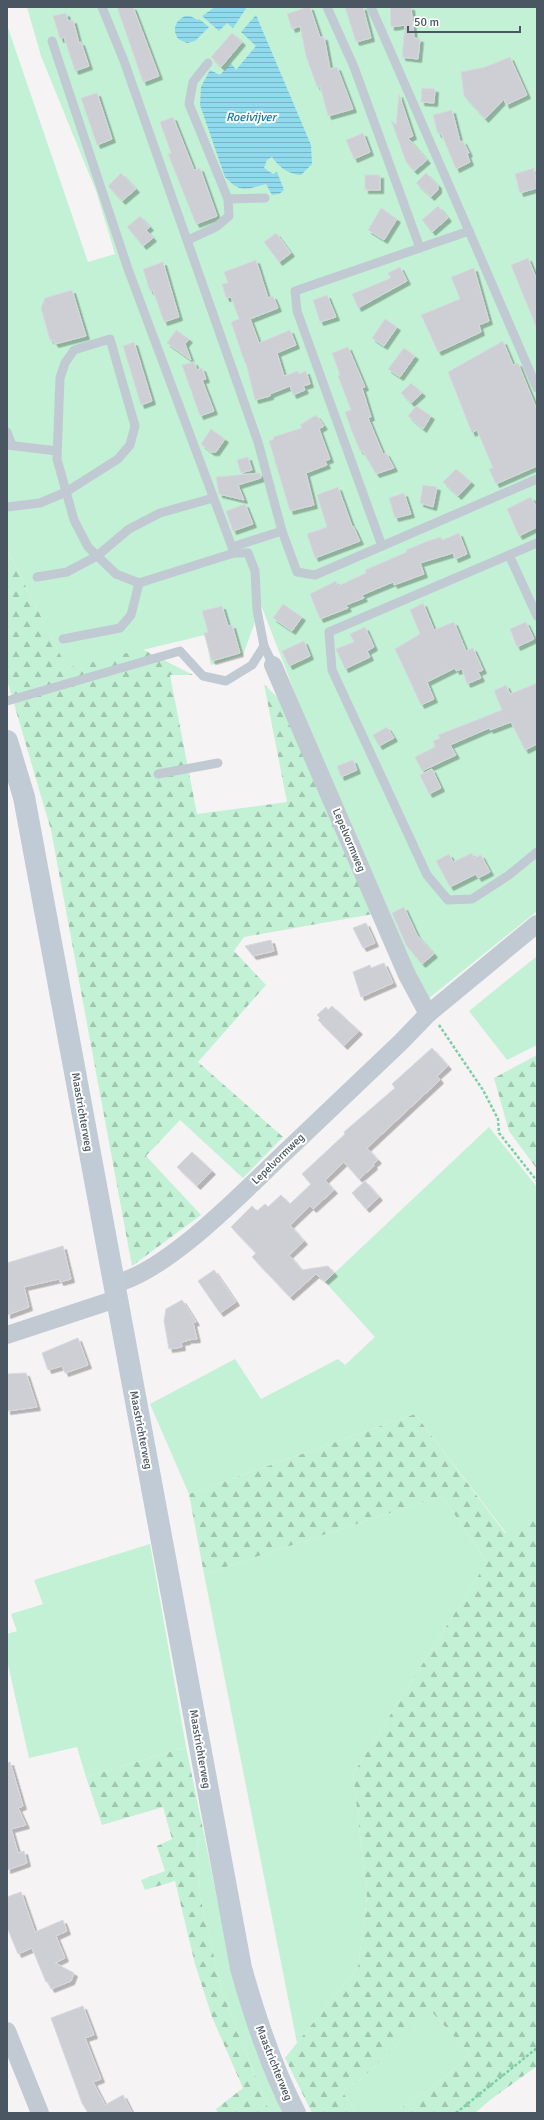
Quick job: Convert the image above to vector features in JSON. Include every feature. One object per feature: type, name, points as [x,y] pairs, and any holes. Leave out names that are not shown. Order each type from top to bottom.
[{"type":"main road","name":"Maastrichterweg","points":[[7,741],[24,797],[242,1968],[255,2017],[269,2056],[295,2113]]},
{"type":"street","name":"Lepelvormweg","points":[[273,665],[404,968],[428,1014]]},
{"type":"street","name":"Lepelvormweg","points":[[7,1335],[115,1292],[129,1280],[166,1257],[212,1221],[428,1014],[537,924]]},
{"type":"street","points":[[7,2032],[40,2113]]},
{"type":"lane","points":[[102,7],[124,61],[258,442],[282,531],[297,572],[315,575],[537,479]]},
{"type":"lane","points":[[328,7],[354,68],[420,248]]},
{"type":"lane","points":[[371,7],[537,388]]},
{"type":"lane","points":[[52,41],[128,269],[233,550]]},
{"type":"lane","points":[[188,240],[216,227],[229,216],[228,199],[189,104],[194,82],[208,63]]},
{"type":"lane","points":[[228,199],[265,198]]},
{"type":"lane","points":[[382,546],[297,311],[295,291],[469,231]]},
{"type":"lane","points":[[7,507],[40,502],[66,492],[118,459],[130,446],[135,426],[110,339],[74,350],[65,363],[60,378],[57,459],[66,492],[74,520],[88,547],[116,574],[139,583],[282,531]]},
{"type":"lane","points":[[7,432],[10,445],[57,450]]},
{"type":"lane","points":[[38,577],[67,572],[97,556],[130,529],[160,513],[214,498]]},
{"type":"lane","points":[[537,543],[510,556],[329,632],[332,670],[427,874],[448,900],[472,899],[509,875],[537,852]]},
{"type":"lane","points":[[233,550],[248,553],[255,571],[257,610],[264,646],[273,665]]},
{"type":"lane","points":[[510,556],[537,616]]},
{"type":"lane","points":[[63,639],[120,628],[131,615],[139,583]]},
{"type":"lane","points":[[7,700],[180,651],[203,676],[226,681],[252,665],[264,646]]},
{"type":"lane","points":[[158,774],[218,763]]},
{"type":"path","points":[[428,1014],[440,1026],[483,1090],[498,1120],[499,1133],[537,1181]]},
{"type":"path","points":[[456,2113],[537,2048]]},
{"type":"green space","points":[[27,7],[537,7],[537,911],[428,999],[404,952],[359,854],[261,605],[243,655],[211,665],[205,635],[67,668],[7,549],[7,25],[88,262],[115,254],[96,191],[41,56]]},
{"type":"green space","points":[[7,549],[67,668],[142,649],[193,675],[170,675],[197,814],[287,802],[264,684],[281,701],[373,914],[244,937],[234,951],[266,985],[198,1062],[283,1137],[243,1178],[180,1120],[146,1156],[201,1215],[132,1266],[51,830],[7,680]]},
{"type":"green space","points":[[537,956],[537,1045],[507,1060],[469,1011]]},
{"type":"green space","points":[[537,1055],[537,1169],[509,1131],[494,1078]]},
{"type":"green space","points":[[489,1127],[537,1187],[537,1516],[506,1533],[415,1414],[189,1494],[150,1404],[235,1359],[261,1399],[338,1359],[345,1365],[375,1337],[325,1282]]},
{"type":"green space","points":[[415,1414],[505,1533],[537,1516],[537,2066],[490,2100],[475,2113],[393,2113],[435,2086],[470,2054],[432,2012],[360,2080],[342,2091],[356,2113],[312,2113],[285,2058],[358,1967],[367,1898],[353,1774],[487,1562],[442,1496],[204,1574],[189,1494]]},
{"type":"green space","points":[[442,1496],[487,1562],[353,1774],[367,1898],[358,1967],[297,2043],[204,1574]]},
{"type":"green space","points":[[150,1544],[186,1747],[86,1777],[77,1747],[29,1758],[7,1660],[7,1634],[17,1631],[11,1614],[43,1604],[34,1580]]},
{"type":"green space","points":[[186,1747],[205,1839],[197,1840],[199,1892],[222,1991],[270,2113],[218,2113],[216,2109],[243,2088],[212,2017],[195,1964],[175,1881],[145,1890],[141,1880],[165,1871],[157,1846],[172,1839],[163,1807],[102,1825],[86,1777]]},
{"type":"green space","points":[[205,1839],[219,1909],[244,2013],[255,2047],[283,2113],[270,2113],[222,1991],[199,1892],[197,1840]]},
{"type":"green space","points":[[432,2012],[470,2054],[435,2086],[393,2113],[356,2113],[342,2091],[360,2080]]},
{"type":"water","points":[[215,7],[247,7],[233,28],[227,23],[219,31],[202,16]]},
{"type":"water","name":"Roeivijver","points":[[256,15],[311,145],[312,164],[301,175],[285,170],[272,157],[267,160],[264,168],[273,174],[277,172],[284,190],[279,194],[272,195],[266,184],[244,189],[235,186],[225,177],[200,105],[201,87],[210,70],[220,75],[231,63],[236,70],[256,46],[241,32]]},
{"type":"water","points":[[185,16],[199,19],[209,27],[195,41],[187,43],[178,39],[175,32],[177,23]]},
{"type":"building","points":[[117,7],[133,7],[159,76],[143,82]]},
{"type":"building","points":[[310,7],[320,37],[324,37],[330,69],[337,67],[353,109],[328,116],[320,86],[317,87],[306,56],[300,26],[292,29],[287,14]]},
{"type":"building","points":[[345,7],[363,7],[371,38],[356,42]]},
{"type":"building","points":[[390,7],[411,7],[414,38],[420,39],[418,59],[402,57],[405,25],[391,27]]},
{"type":"building","points":[[66,13],[68,21],[73,20],[79,43],[81,42],[89,66],[75,71],[64,37],[60,39],[53,16]]},
{"type":"building","points":[[232,33],[242,42],[221,67],[211,57]]},
{"type":"building","points":[[510,57],[527,95],[506,105],[504,99],[485,119],[464,96],[461,72],[485,67]]},
{"type":"building","points":[[422,88],[435,89],[434,103],[421,102]]},
{"type":"building","points":[[97,93],[112,139],[97,145],[81,98]]},
{"type":"building","points":[[399,94],[413,136],[408,138],[427,160],[414,171],[406,162],[391,120],[396,125]]},
{"type":"building","points":[[452,110],[460,142],[463,141],[469,153],[467,154],[470,162],[456,169],[441,133],[438,134],[433,115]]},
{"type":"building","points":[[173,117],[194,170],[200,168],[217,216],[196,224],[168,154],[171,153],[160,122]]},
{"type":"building","points":[[363,133],[370,152],[354,159],[346,140]]},
{"type":"building","points":[[534,168],[537,188],[520,193],[515,174]]},
{"type":"building","points":[[121,173],[136,189],[122,201],[108,186]]},
{"type":"building","points":[[426,173],[438,185],[438,190],[431,197],[416,183]]},
{"type":"building","points":[[365,175],[380,175],[380,190],[365,190]]},
{"type":"building","points":[[438,206],[448,218],[432,232],[422,220]]},
{"type":"building","points":[[381,208],[397,219],[384,240],[368,230]]},
{"type":"building","points":[[140,216],[150,227],[146,230],[153,238],[143,246],[127,227]]},
{"type":"building","points":[[276,233],[291,253],[279,262],[264,242]]},
{"type":"building","points":[[528,258],[537,280],[537,329],[511,265]]},
{"type":"building","points":[[256,260],[268,298],[273,296],[278,308],[250,319],[259,343],[290,330],[296,345],[277,353],[284,376],[298,371],[299,374],[306,371],[310,384],[303,386],[305,390],[293,395],[290,386],[270,394],[270,396],[255,400],[246,363],[231,322],[239,319],[231,297],[226,298],[222,284],[228,283],[224,272]]},
{"type":"building","points":[[163,262],[179,317],[164,322],[153,290],[150,291],[143,269]]},
{"type":"building","points":[[400,267],[407,281],[358,308],[352,294],[391,278],[388,273]]},
{"type":"building","points":[[474,268],[489,321],[479,325],[481,332],[438,352],[421,315],[460,299],[451,277]]},
{"type":"building","points":[[72,290],[86,336],[55,344],[53,340],[50,340],[41,308],[45,298]]},
{"type":"building","points":[[327,295],[336,317],[320,322],[313,300]]},
{"type":"building","points":[[385,319],[397,327],[384,346],[372,338]]},
{"type":"building","points":[[176,330],[189,339],[185,344],[191,360],[167,343]]},
{"type":"building","points":[[503,341],[513,365],[518,363],[537,410],[537,466],[496,484],[489,469],[493,468],[477,430],[472,433],[448,372]]},
{"type":"building","points":[[134,342],[152,401],[141,405],[123,346]]},
{"type":"building","points":[[348,347],[365,387],[362,388],[371,417],[368,418],[383,454],[386,453],[394,468],[376,474],[362,450],[360,451],[345,412],[351,410],[338,376],[340,375],[332,353]]},
{"type":"building","points":[[404,348],[415,356],[400,377],[388,369]]},
{"type":"building","points":[[194,362],[197,370],[202,368],[206,379],[202,380],[214,411],[200,416],[182,365]]},
{"type":"building","points":[[411,383],[422,393],[411,403],[401,393]]},
{"type":"building","points":[[416,406],[431,416],[423,429],[408,416]]},
{"type":"building","points":[[316,415],[324,426],[319,429],[330,459],[325,461],[327,465],[306,473],[314,505],[290,511],[269,441],[274,439],[273,437],[302,428],[300,425]]},
{"type":"building","points":[[211,429],[225,439],[216,452],[211,452],[201,444]]},
{"type":"building","points":[[248,457],[252,470],[241,473],[237,460]]},
{"type":"building","points":[[456,469],[471,482],[458,496],[443,482]]},
{"type":"building","points":[[260,473],[261,478],[238,485],[244,500],[219,494],[216,477]]},
{"type":"building","points":[[423,485],[437,487],[433,507],[420,503]]},
{"type":"building","points":[[338,487],[352,526],[360,541],[315,558],[307,534],[327,527],[317,495]]},
{"type":"building","points":[[404,493],[411,514],[395,518],[389,498]]},
{"type":"building","points":[[531,497],[537,508],[537,527],[519,536],[507,509]]},
{"type":"building","points":[[245,504],[253,524],[233,531],[226,511]]},
{"type":"building","points":[[459,533],[467,554],[455,559],[453,553],[420,563],[424,574],[394,585],[393,582],[362,595],[364,598],[346,605],[348,608],[320,619],[310,594],[336,581],[338,586],[366,573],[365,570],[407,552],[406,550],[428,541],[441,537],[442,540]]},
{"type":"building","points":[[423,603],[434,630],[454,622],[466,651],[473,648],[483,670],[478,672],[481,678],[467,684],[462,669],[456,671],[455,668],[427,682],[434,699],[421,705],[395,649],[420,634],[410,610]]},
{"type":"building","points":[[283,604],[302,617],[292,631],[273,618]]},
{"type":"building","points":[[222,606],[228,626],[232,625],[240,653],[212,661],[204,633],[208,632],[202,611]]},
{"type":"building","points":[[526,622],[534,639],[517,647],[510,629]]},
{"type":"building","points":[[365,627],[374,647],[367,651],[370,657],[345,669],[336,649],[354,642],[350,634]]},
{"type":"building","points":[[304,641],[310,656],[289,666],[282,651]]},
{"type":"building","points":[[537,683],[537,744],[525,750],[511,722],[490,730],[489,728],[450,745],[456,755],[422,771],[415,757],[435,747],[433,741],[440,738],[438,735],[502,710],[494,691],[506,685],[510,694]]},
{"type":"building","points":[[387,727],[394,738],[379,746],[373,735]]},
{"type":"building","points":[[353,760],[357,770],[341,777],[337,766]]},
{"type":"building","points":[[432,769],[441,788],[429,794],[420,775]]},
{"type":"building","points":[[472,853],[474,858],[481,855],[490,872],[478,878],[476,874],[450,887],[436,861],[449,854],[453,862]]},
{"type":"building","points":[[404,907],[417,935],[434,954],[422,964],[406,945],[392,913]]},
{"type":"building","points":[[366,923],[375,943],[363,948],[353,928]]},
{"type":"building","points":[[271,940],[274,951],[253,956],[245,946]]},
{"type":"building","points":[[384,963],[393,983],[361,997],[353,972],[370,965],[371,968]]},
{"type":"building","points":[[332,1006],[359,1031],[344,1046],[318,1020],[320,1018],[317,1015],[326,1007],[328,1010]]},
{"type":"building","points":[[432,1048],[448,1066],[437,1076],[440,1080],[367,1148],[378,1160],[373,1164],[374,1166],[359,1179],[344,1162],[325,1180],[334,1190],[313,1209],[310,1206],[290,1225],[304,1241],[289,1255],[302,1270],[328,1266],[334,1273],[325,1281],[316,1274],[290,1297],[252,1257],[256,1253],[231,1227],[252,1206],[257,1211],[265,1204],[268,1207],[281,1195],[290,1204],[311,1184],[302,1174],[345,1134],[344,1132],[395,1088],[392,1084]]},
{"type":"building","points":[[192,1152],[212,1171],[197,1186],[177,1167]]},
{"type":"building","points":[[365,1181],[379,1197],[366,1209],[352,1193]]},
{"type":"building","points":[[63,1246],[71,1279],[60,1282],[59,1279],[24,1287],[29,1307],[7,1315],[7,1263]]},
{"type":"building","points":[[214,1270],[236,1302],[220,1313],[198,1281]]},
{"type":"building","points":[[182,1300],[196,1322],[193,1323],[197,1339],[186,1340],[187,1341],[181,1342],[182,1347],[169,1349],[164,1321],[166,1309]]},
{"type":"building","points":[[78,1338],[88,1365],[65,1373],[62,1366],[48,1370],[42,1353]]},
{"type":"building","points":[[26,1373],[37,1407],[7,1411],[7,1374]]},
{"type":"building","points":[[10,1762],[23,1806],[18,1808],[26,1825],[11,1829],[18,1853],[24,1851],[27,1863],[7,1870],[7,1763]]},
{"type":"building","points":[[21,1892],[35,1932],[63,1920],[67,1931],[56,1936],[65,1958],[55,1963],[74,1973],[71,1981],[51,1989],[48,1982],[46,1982],[32,1948],[18,1954],[7,1927],[7,1897]]},
{"type":"building","points":[[83,2006],[94,2035],[85,2038],[101,2079],[93,2082],[105,2105],[123,2095],[132,2113],[88,2113],[82,2103],[51,2018]]}]
